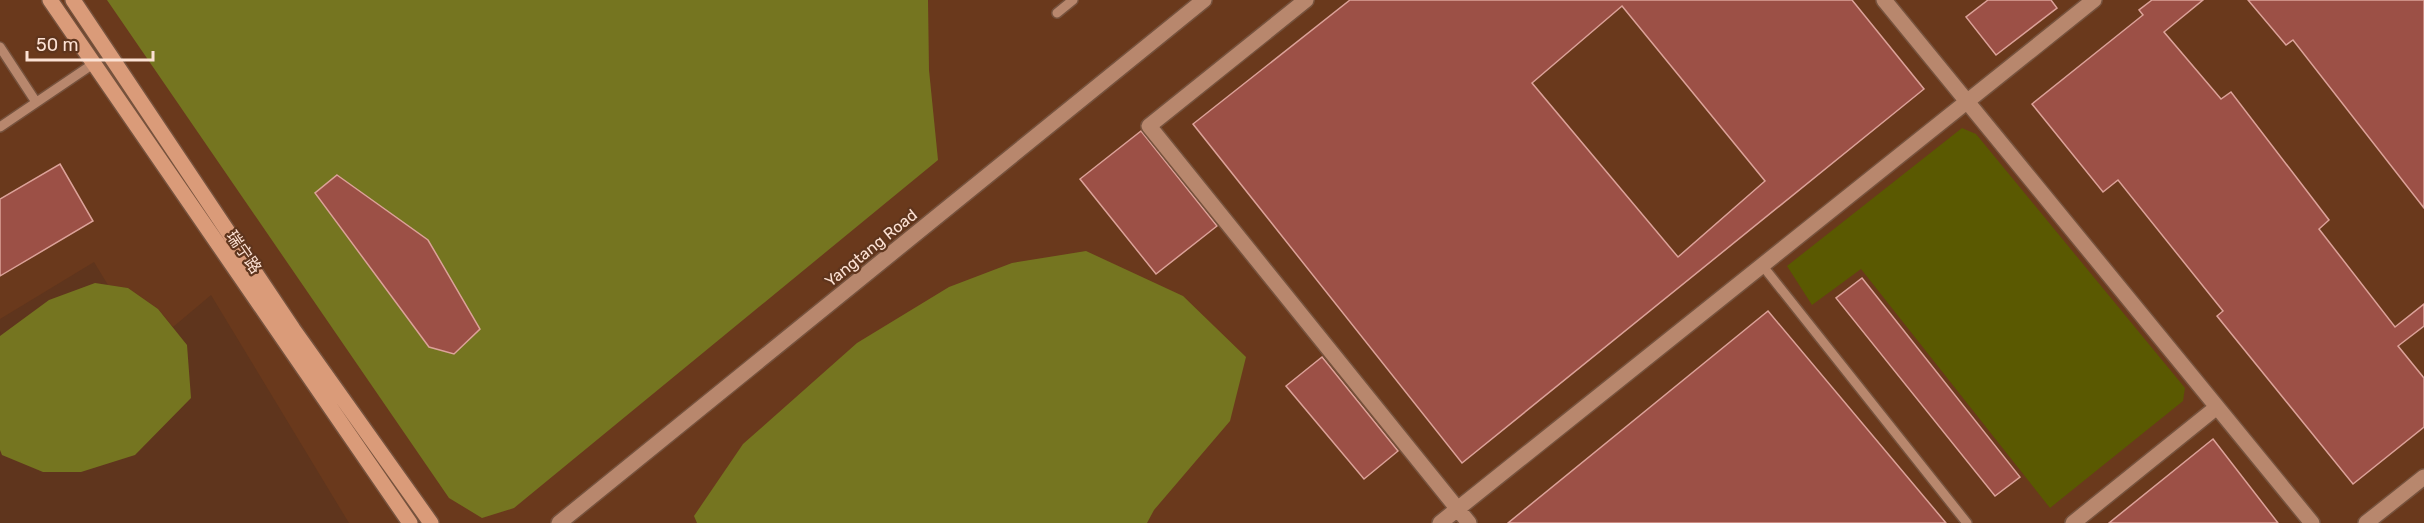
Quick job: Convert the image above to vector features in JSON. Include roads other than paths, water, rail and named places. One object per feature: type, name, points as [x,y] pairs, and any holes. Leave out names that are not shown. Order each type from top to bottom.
[{"type":"main road","name":"瑞宁路","points":[[50,0],[410,523]]},
{"type":"main road","name":"瑞宁路","points":[[73,0],[293,329],[431,523]]},
{"type":"street","name":"Yangtang Road","points":[[560,523],[1204,0]]},
{"type":"street","points":[[1306,0],[1149,126],[1469,523]]},
{"type":"street","points":[[1884,0],[2312,523]]},
{"type":"street","points":[[1440,523],[2094,0]]},
{"type":"street","points":[[2073,523],[2217,407]]},
{"type":"street","points":[[2366,523],[2424,477]]},
{"type":"lane","points":[[1057,13],[1073,0]]},
{"type":"lane","points":[[0,47],[36,102]]},
{"type":"lane","points":[[0,127],[93,64]]},
{"type":"lane","points":[[1762,265],[1967,523]]}]
